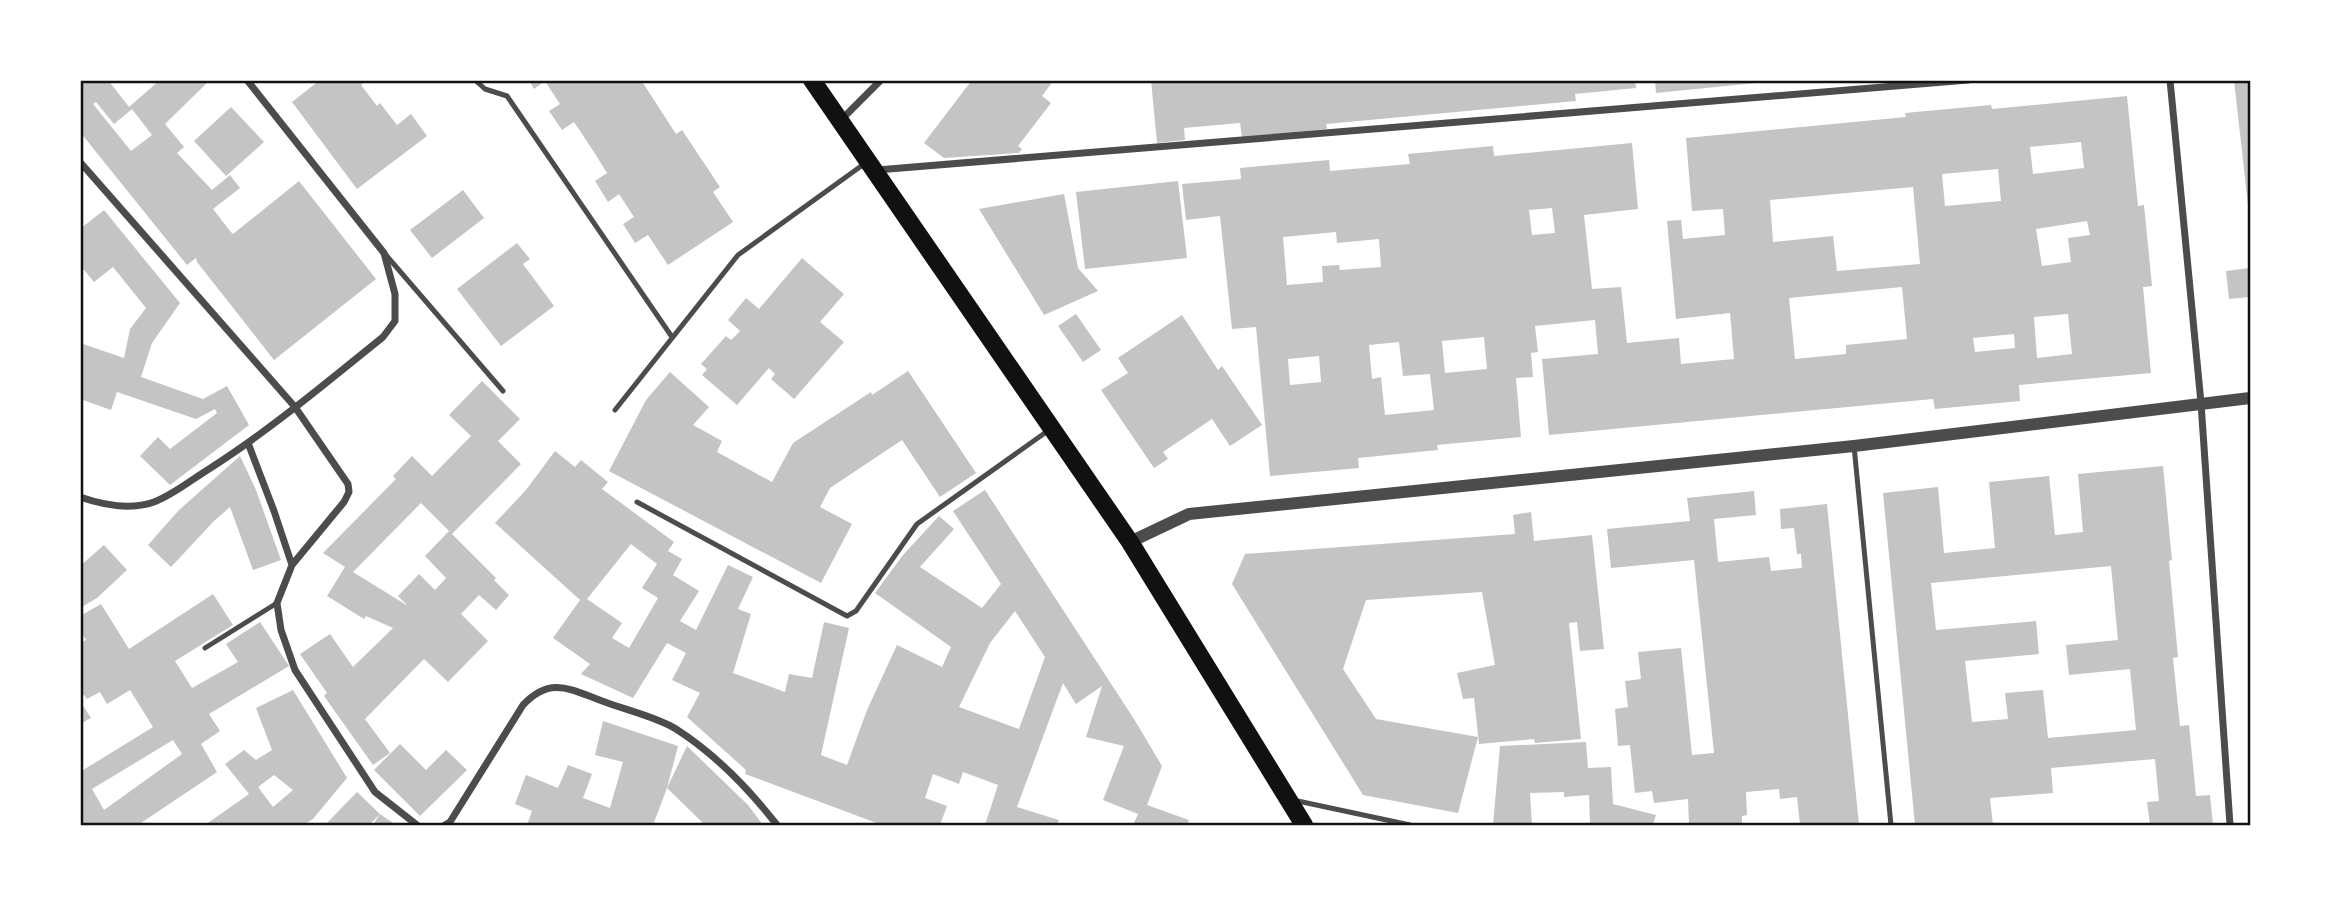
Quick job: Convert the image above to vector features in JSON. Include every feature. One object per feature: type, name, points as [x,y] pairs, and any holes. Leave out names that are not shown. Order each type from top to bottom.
[{"type":"main road","points":[[812,80],[1130,542],[1304,825]]},
{"type":"street","points":[[80,497],[102,504],[152,503],[177,490],[248,443],[295,407],[383,337],[395,321],[396,294],[384,253],[247,80]]},
{"type":"street","points":[[839,122],[881,80]]},
{"type":"street","points":[[870,166],[1968,80]]},
{"type":"street","points":[[2170,80],[2201,403],[2230,825]]},
{"type":"street","points":[[80,162],[295,407],[348,484],[349,492],[344,502],[292,565],[277,603],[281,630],[295,670],[375,792],[417,825]]},
{"type":"street","points":[[1130,542],[1189,514],[1854,446],[2250,398]]},
{"type":"street","points":[[248,443],[292,565]]},
{"type":"street","points":[[445,825],[450,822],[523,705],[536,691],[552,686],[575,691],[674,728],[726,768],[777,825]]},
{"type":"lane","points":[[475,80],[485,89],[507,96],[672,337]]},
{"type":"lane","points":[[615,410],[738,255],[870,166]]},
{"type":"lane","points":[[384,253],[503,391]]},
{"type":"lane","points":[[637,502],[847,616],[856,611],[917,524],[1052,428]]},
{"type":"lane","points":[[1854,446],[1891,825]]},
{"type":"lane","points":[[205,648],[277,603]]},
{"type":"lane","points":[[1289,799],[1410,825]]},
{"type":"building","points":[[80,80],[108,80],[129,107],[160,80],[210,80],[165,124],[184,147],[177,153],[212,190],[230,175],[240,188],[213,209],[230,231],[233,234],[299,181],[376,279],[274,360],[196,258],[187,265],[80,132]],"holes":[[[96,102],[114,124],[132,109],[152,135],[131,151],[93,104]]]},
{"type":"building","points":[[320,80],[367,80],[361,85],[377,106],[380,103],[397,125],[411,114],[427,136],[357,189],[292,102]]},
{"type":"building","points":[[529,80],[641,80],[676,134],[682,130],[720,187],[713,192],[733,222],[668,265],[648,235],[635,243],[623,224],[634,217],[619,194],[608,202],[595,181],[607,173],[594,152],[574,122],[562,130],[549,111],[560,104],[545,81],[534,89]]},
{"type":"building","points":[[972,80],[1054,80],[1042,96],[1051,103],[1018,146],[1022,149],[1019,153],[944,158],[924,143]]},
{"type":"building","points":[[1151,80],[1635,80],[1636,88],[1575,94],[1576,101],[1326,124],[1327,129],[1242,137],[1240,123],[1184,128],[1185,140],[1157,143]]},
{"type":"building","points":[[1655,80],[1766,80],[1766,82],[1656,93]]},
{"type":"building","points":[[2234,80],[2250,80],[2249,214]]},
{"type":"building","points":[[2127,96],[2138,206],[2144,205],[2152,286],[2143,287],[2151,373],[2019,385],[2020,401],[1935,409],[1933,399],[1549,435],[1542,359],[1598,354],[1595,320],[1535,326],[1538,352],[1531,353],[1533,377],[1516,378],[1521,437],[1437,445],[1438,450],[1358,458],[1359,468],[1270,476],[1256,327],[1232,329],[1220,216],[1186,220],[1182,184],[1241,179],[1240,168],[1329,160],[1330,171],[1410,164],[1408,154],[1493,146],[1494,156],[1632,143],[1638,209],[1584,215],[1592,289],[1621,287],[1627,343],[1679,338],[1681,364],[1734,359],[1730,313],[1676,319],[1667,221],[1681,220],[1683,239],[1725,235],[1723,209],[1692,211],[1686,138],[1906,117],[1905,113],[1991,105],[1992,109]],"holes":[[[2081,142],[2084,168],[2033,174],[2030,147]],[[1998,169],[2001,201],[1945,206],[1942,174]],[[1913,187],[1920,264],[1837,271],[1833,236],[1773,242],[1770,200]],[[1552,208],[1555,233],[1532,235],[1529,210]],[[2087,221],[2090,235],[2068,238],[2071,262],[2042,266],[2036,229]],[[1336,232],[1337,243],[1379,239],[1381,267],[1340,270],[1339,265],[1322,266],[1323,282],[1287,285],[1283,237]],[[1902,287],[1907,339],[1846,345],[1846,354],[1795,359],[1789,298]],[[2068,314],[2072,354],[2037,358],[2034,317]],[[2014,334],[2015,348],[1975,352],[1973,338]],[[1484,337],[1487,369],[1445,373],[1442,341]],[[1399,342],[1403,376],[1430,374],[1434,410],[1385,415],[1381,377],[1372,379],[1369,345]],[[1319,356],[1321,382],[1290,385],[1288,359]]]},
{"type":"building","points":[[231,107],[264,142],[226,176],[194,141]]},
{"type":"building","points":[[1178,181],[1187,258],[1085,269],[1076,192]]},
{"type":"building","points":[[463,190],[484,218],[432,258],[410,230]]},
{"type":"building","points":[[1064,194],[1078,268],[1098,291],[1044,315],[979,209]]},
{"type":"building","points":[[104,210],[180,303],[152,343],[141,377],[203,399],[227,386],[249,425],[170,485],[140,456],[158,437],[170,449],[217,413],[215,409],[196,419],[117,392],[111,410],[80,399],[80,343],[124,358],[130,329],[146,308],[113,267],[94,282],[80,265],[80,229]]},
{"type":"building","points":[[517,243],[530,259],[523,264],[554,306],[501,346],[457,289]]},
{"type":"building","points":[[802,258],[844,294],[820,322],[844,342],[794,399],[771,379],[775,374],[769,368],[737,405],[702,375],[707,369],[701,364],[726,336],[731,340],[740,331],[728,320],[746,298],[759,309]]},
{"type":"building","points":[[2250,268],[2250,297],[2229,299],[2226,271]]},
{"type":"building","points":[[1076,314],[1101,350],[1083,362],[1058,326]]},
{"type":"building","points":[[1182,315],[1218,370],[1222,366],[1262,425],[1230,446],[1212,419],[1163,452],[1168,459],[1154,468],[1101,390],[1128,373],[1118,358]]},
{"type":"building","points":[[908,371],[976,473],[940,497],[902,440],[830,488],[820,507],[852,524],[821,583],[609,471],[646,400],[670,372],[709,407],[693,425],[722,441],[717,452],[772,482],[793,443]]},
{"type":"building","points":[[482,381],[520,419],[498,441],[521,464],[452,534],[496,578],[494,580],[509,595],[496,610],[479,595],[461,614],[488,641],[448,682],[424,659],[365,719],[390,753],[373,765],[324,696],[327,693],[300,654],[330,634],[353,667],[393,628],[366,616],[364,619],[327,596],[345,567],[323,553],[396,479],[393,476],[412,456],[432,476],[471,436],[449,415]],"holes":[[[421,503],[449,531],[425,556],[446,578],[435,590],[419,574],[398,596],[408,606],[353,572]]]},
{"type":"building","points":[[555,451],[575,467],[581,460],[608,482],[602,489],[674,542],[668,551],[682,559],[673,575],[699,591],[680,621],[696,630],[728,565],[753,577],[738,609],[751,614],[733,673],[785,692],[789,674],[812,678],[824,622],[849,628],[821,755],[847,765],[867,710],[897,645],[942,667],[951,647],[875,593],[903,555],[939,516],[954,529],[920,567],[982,608],[1001,584],[953,511],[985,490],[1162,766],[1147,805],[1189,820],[1187,825],[1133,825],[1138,814],[1103,800],[1124,746],[1086,737],[1102,686],[1076,704],[1063,683],[1017,807],[1059,820],[1057,825],[985,825],[998,785],[963,772],[959,784],[933,774],[925,798],[947,806],[940,825],[882,825],[745,774],[746,770],[687,717],[700,693],[672,680],[686,653],[667,643],[633,698],[581,674],[590,664],[553,638],[580,600],[495,523],[526,490]],"holes":[[[631,544],[657,564],[642,588],[658,598],[629,648],[612,638],[622,623],[587,599]],[[1015,611],[1045,657],[1019,729],[959,707],[990,643]]]},
{"type":"building","points":[[240,456],[256,490],[281,560],[253,570],[230,507],[171,567],[148,545],[179,510]]},
{"type":"building","points":[[2163,466],[2172,560],[2169,561],[2178,657],[2173,658],[2180,726],[2189,725],[2196,796],[2210,795],[2213,825],[2150,825],[2147,802],[2159,801],[2155,759],[2051,768],[2053,793],[1990,798],[1993,825],[1915,825],[1883,493],[1938,487],[1944,553],[1995,548],[1989,482],[2049,476],[2055,535],[2083,532],[2078,474]],"holes":[[[2111,566],[2118,640],[2066,645],[2069,675],[2130,669],[2136,730],[2048,738],[2043,690],[2005,693],[2008,719],[1972,722],[1965,661],[2039,654],[2036,621],[1936,630],[1931,583]]]},
{"type":"building","points":[[1754,491],[1756,515],[1714,519],[1718,562],[1769,557],[1771,571],[1802,568],[1801,554],[1797,554],[1794,528],[1781,529],[1780,509],[1827,504],[1859,825],[1800,825],[1797,797],[1780,799],[1779,789],[1746,792],[1747,815],[1742,816],[1742,825],[1689,825],[1688,799],[1654,803],[1652,791],[1635,793],[1630,745],[1618,746],[1615,709],[1628,707],[1625,681],[1641,679],[1638,652],[1681,648],[1692,755],[1714,753],[1694,560],[1611,568],[1607,529],[1690,521],[1687,498]]},
{"type":"building","points":[[1531,512],[1534,541],[1592,535],[1604,649],[1580,651],[1577,622],[1569,623],[1581,739],[1535,743],[1534,739],[1479,744],[1474,698],[1463,699],[1457,673],[1495,665],[1482,592],[1366,600],[1343,669],[1376,719],[1478,737],[1458,813],[1363,795],[1232,584],[1245,554],[1515,534],[1513,515]]},
{"type":"building","points":[[104,545],[127,570],[97,598],[80,608],[80,566]]},
{"type":"building","points":[[213,594],[233,625],[175,661],[192,688],[238,662],[226,644],[260,622],[289,666],[209,714],[220,731],[201,744],[217,772],[138,825],[80,825],[80,772],[153,727],[130,690],[107,704],[100,692],[87,699],[80,690],[80,643],[86,640],[80,631],[80,616],[101,604],[129,649]],"holes":[[[173,740],[182,754],[104,810],[92,789]]]},
{"type":"building","points":[[293,690],[347,778],[313,819],[303,825],[205,825],[249,794],[225,764],[244,750],[256,760],[272,750],[256,708]],"holes":[[[274,775],[293,790],[273,807],[258,787]]]},
{"type":"building","points":[[80,701],[91,718],[80,724]]},
{"type":"building","points":[[603,721],[678,746],[667,788],[653,825],[527,825],[532,811],[515,804],[526,775],[558,788],[568,765],[592,774],[583,798],[610,808],[623,762],[595,755]]},
{"type":"building","points":[[1586,742],[1588,768],[1611,767],[1613,804],[1656,815],[1653,825],[1590,825],[1589,795],[1564,797],[1564,792],[1530,793],[1532,825],[1493,825],[1500,746]]},
{"type":"building","points":[[400,744],[426,770],[446,750],[467,770],[420,816],[374,770]]},
{"type":"building","points":[[687,746],[748,805],[763,825],[705,825],[667,788]]},
{"type":"building","points":[[357,792],[380,814],[369,825],[325,825]]},
{"type":"building","points":[[380,814],[396,825],[373,825]]}]
